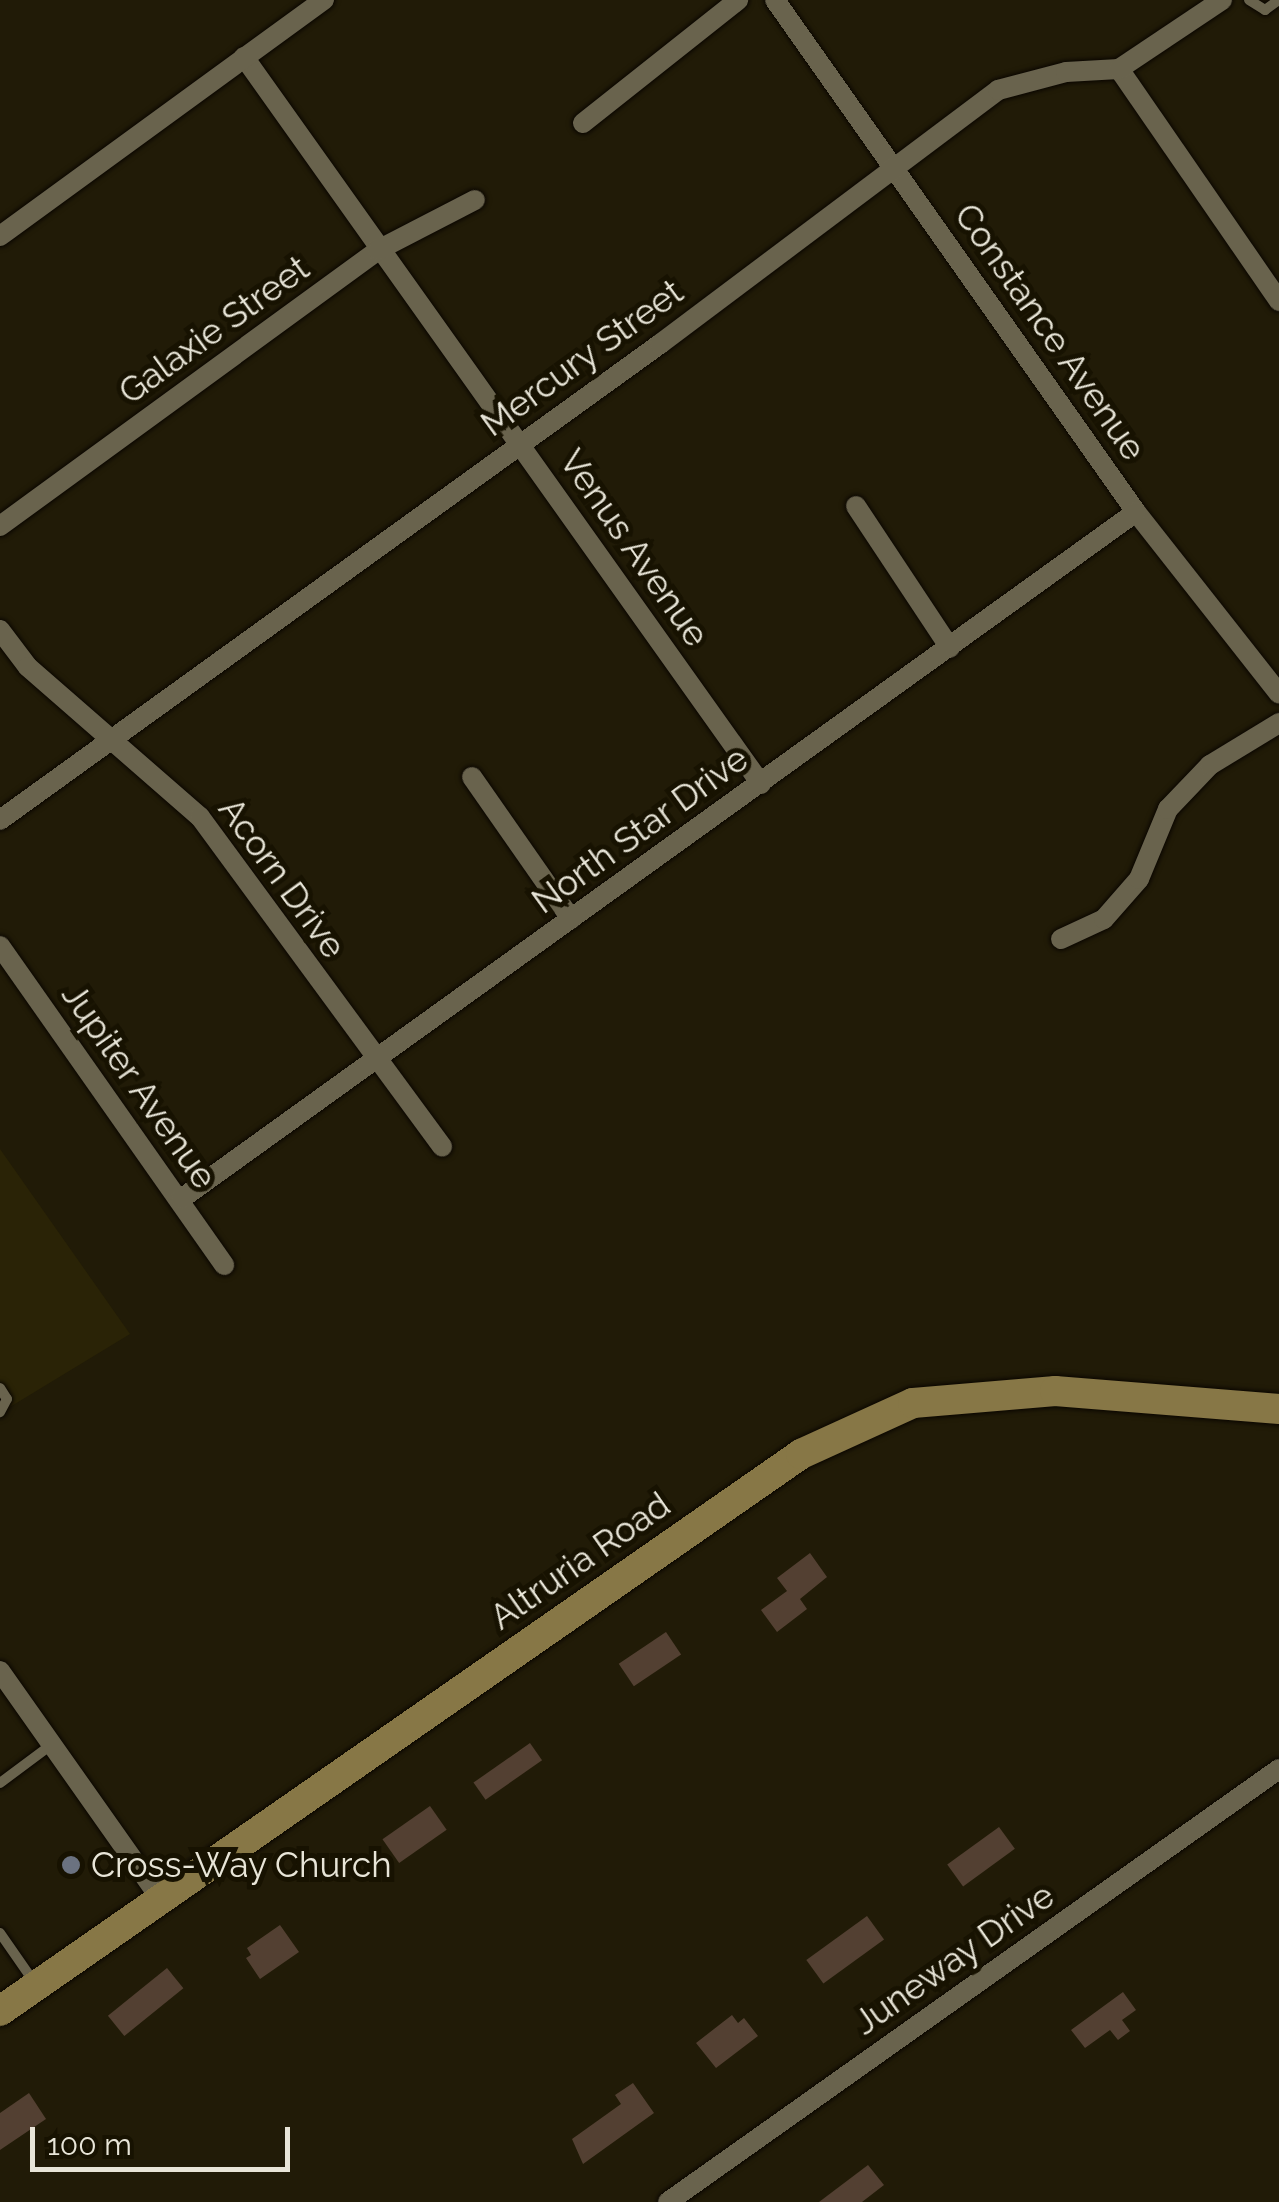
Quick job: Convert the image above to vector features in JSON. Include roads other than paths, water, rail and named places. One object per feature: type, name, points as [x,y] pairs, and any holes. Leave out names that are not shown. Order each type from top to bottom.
[{"type":"street","points":[[0,236],[324,0]]},
{"type":"street","points":[[583,124],[738,0]]},
{"type":"street","name":"Constance Avenue","points":[[776,0],[1136,512],[1279,694]]},
{"type":"street","points":[[1222,0],[1119,69],[1279,300]]},
{"type":"street","name":"Venus Avenue","points":[[244,57],[761,784]]},
{"type":"street","name":"Mercury Street","points":[[0,820],[998,90],[1066,72],[1119,69]]},
{"type":"street","name":"Galaxie Street","points":[[0,526],[378,250],[475,200]]},
{"type":"street","points":[[856,506],[950,648]]},
{"type":"street","name":"North Star Drive","points":[[181,1200],[1136,512]]},
{"type":"street","name":"Acorn Drive","points":[[0,630],[28,667],[200,817],[442,1147]]},
{"type":"street","points":[[1061,940],[1104,919],[1138,879],[1168,808],[1210,765],[1279,723]]},
{"type":"street","points":[[472,778],[571,919]]},
{"type":"street","name":"Jupiter Avenue","points":[[0,946],[224,1265]]},
{"type":"street","name":"Altruria Road","points":[[0,2011],[801,1454],[913,1403],[1055,1392],[1279,1409]]},
{"type":"street","points":[[0,1671],[160,1898]]},
{"type":"street","name":"Juneway Drive","points":[[668,2202],[1279,1769]]},
{"type":"lane","points":[[1248,0],[1259,10],[1279,0]]},
{"type":"lane","points":[[0,1388],[7,1399],[0,1412]]},
{"type":"lane","points":[[0,1784],[51,1745]]},
{"type":"lane","points":[[0,1934],[36,1985]]},
{"type":"place","name":"Cross-Way Church","points":[[71,1865]]}]
